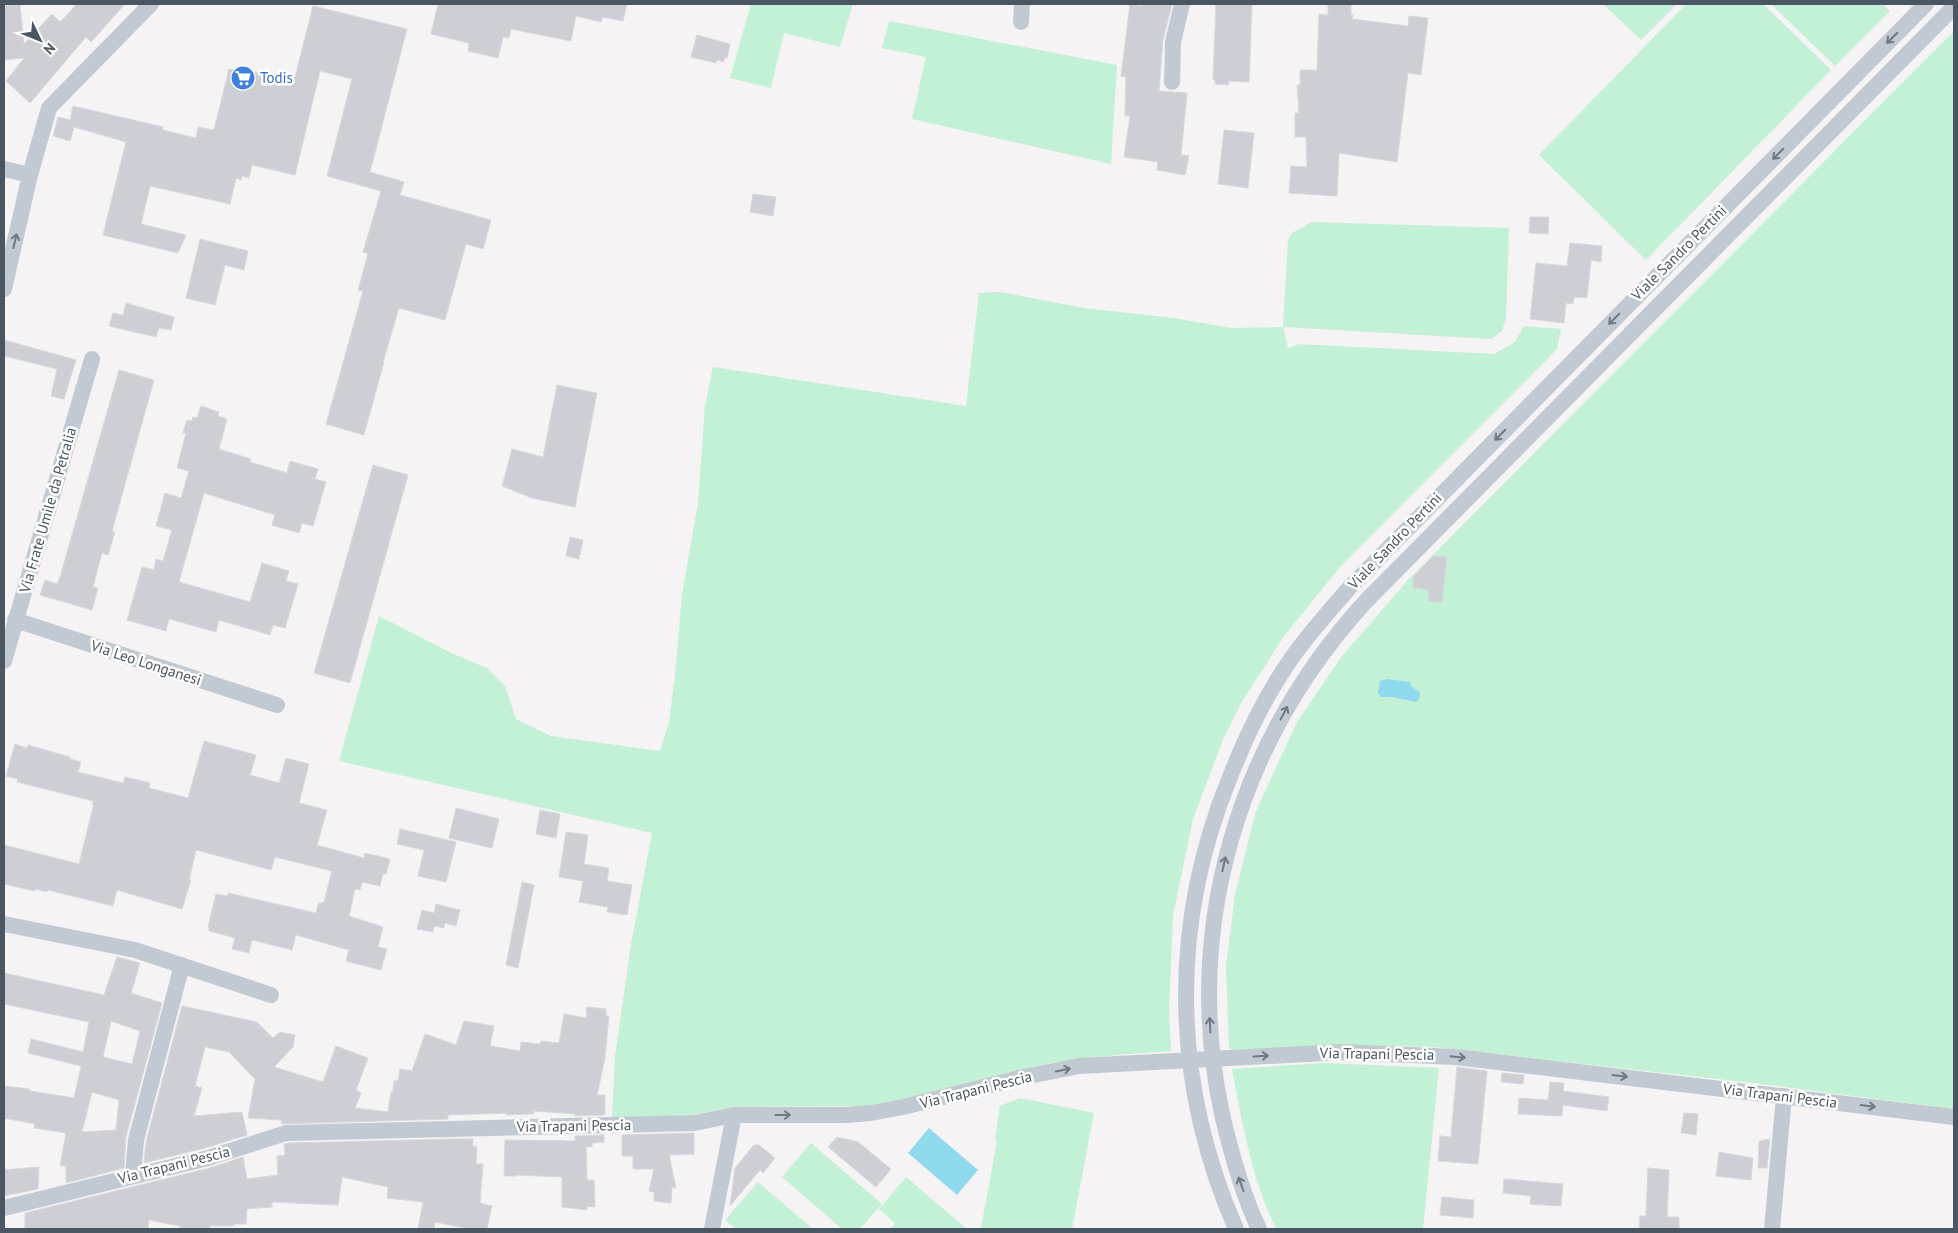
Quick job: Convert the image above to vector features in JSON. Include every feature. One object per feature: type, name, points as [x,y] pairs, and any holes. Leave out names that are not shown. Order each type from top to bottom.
[{"type":"street","points":[[4,289],[30,175],[49,108],[151,4]]},
{"type":"street","points":[[1021,22],[1022,4]]},
{"type":"street","points":[[1172,82],[1173,42],[1182,4]]},
{"type":"street","name":"Viale Sandro Pertini","points":[[1236,1229],[1204,1137],[1189,1060],[1186,1018],[1187,961],[1194,900],[1201,864],[1222,797],[1237,758],[1266,701],[1290,661],[1330,610],[1369,566],[1926,4]]},
{"type":"street","name":"Viale Sandro Pertini","points":[[1259,1229],[1238,1176],[1226,1130],[1212,1058],[1209,1015],[1210,957],[1213,917],[1226,854],[1246,793],[1273,732],[1324,650],[1347,622],[1396,570],[1954,7]]},
{"type":"street","points":[[4,169],[30,175]]},
{"type":"street","name":"Via Frate Umile da Petralia","points":[[4,661],[92,359]]},
{"type":"street","name":"Via Leo Longanesi","points":[[15,620],[277,705]]},
{"type":"street","points":[[4,924],[135,950],[271,995]]},
{"type":"street","points":[[133,1175],[136,1140],[182,966]]},
{"type":"street","name":"Via Trapani Pescia","points":[[4,1208],[208,1158],[286,1133],[694,1123],[734,1115],[846,1115],[871,1113],[1079,1066],[1212,1058],[1343,1052],[1456,1057],[1954,1117]]},
{"type":"street","points":[[1772,1229],[1784,1096]]},
{"type":"street","points":[[712,1229],[734,1115]]},
{"type":"green space","points":[[751,4],[853,4],[840,47],[784,33],[771,88],[730,78]]},
{"type":"green space","points":[[1603,4],[1677,4],[1641,40]]},
{"type":"green space","points":[[1686,4],[1763,4],[1831,70],[1646,260],[1539,155]]},
{"type":"green space","points":[[1771,4],[1882,4],[1890,11],[1835,66]]},
{"type":"green space","points":[[889,21],[1117,65],[1111,164],[912,119],[926,57],[882,48]]},
{"type":"green space","points":[[1954,31],[1954,1109],[1753,1083],[1434,1047],[1343,1045],[1232,1050],[1229,1047],[1226,967],[1235,894],[1256,811],[1297,722],[1342,656],[1408,580]]},
{"type":"green space","points":[[1312,222],[1509,228],[1506,318],[1502,331],[1491,339],[1283,327],[1288,240],[1292,233]]},
{"type":"green space","points":[[1001,292],[1084,308],[1174,318],[1232,328],[1283,327],[1288,348],[1299,344],[1494,354],[1515,342],[1524,326],[1561,329],[1557,349],[1341,566],[1284,636],[1243,700],[1224,737],[1193,819],[1173,916],[1169,1012],[1171,1051],[1056,1062],[904,1099],[865,1106],[734,1107],[691,1115],[612,1118],[615,1056],[631,944],[652,833],[339,761],[379,616],[453,654],[487,668],[505,686],[516,719],[551,736],[660,751],[669,722],[682,594],[698,503],[705,406],[713,367],[966,406],[979,293]]},
{"type":"green space","points":[[1324,1063],[1439,1068],[1423,1229],[1276,1229],[1254,1171],[1232,1069]]},
{"type":"green space","points":[[1020,1098],[1094,1113],[1072,1229],[981,1228],[997,1141],[995,1140],[1000,1106]]},
{"type":"green space","points":[[811,1143],[882,1204],[860,1229],[842,1229],[782,1177]]},
{"type":"green space","points":[[906,1177],[967,1229],[890,1229],[895,1223],[879,1209]]},
{"type":"green space","points":[[758,1182],[813,1229],[736,1229],[725,1220]]},
{"type":"water","points":[[1387,679],[1410,682],[1412,687],[1420,692],[1419,699],[1416,702],[1392,697],[1381,697],[1378,693],[1380,681]]},
{"type":"water","points":[[929,1128],[978,1170],[957,1195],[908,1153]]},
{"type":"building","points":[[20,4],[24,44],[52,14],[60,22],[77,4],[125,4],[91,42],[86,37],[30,103],[6,81],[24,58],[4,60],[4,6]]},
{"type":"building","points":[[438,4],[627,4],[623,21],[603,17],[601,22],[576,16],[571,41],[511,29],[509,38],[503,37],[498,58],[468,51],[469,43],[431,34]]},
{"type":"building","points":[[1130,4],[1141,6],[1142,4],[1172,4],[1163,40],[1159,91],[1187,93],[1181,155],[1189,156],[1185,175],[1157,170],[1158,162],[1124,157],[1130,116],[1125,116],[1126,77],[1121,76]]},
{"type":"building","points":[[1216,4],[1252,4],[1249,82],[1229,81],[1228,85],[1215,84],[1213,79]]},
{"type":"building","points":[[1328,4],[1351,4],[1352,19],[1408,26],[1409,16],[1428,18],[1421,75],[1408,73],[1397,162],[1339,153],[1337,196],[1289,193],[1291,166],[1307,167],[1306,137],[1295,137],[1295,113],[1299,113],[1297,85],[1300,85],[1300,70],[1317,70],[1319,14],[1328,15]]},
{"type":"building","points":[[313,6],[407,29],[370,172],[404,182],[400,195],[491,220],[483,249],[466,244],[445,320],[399,308],[364,435],[326,424],[363,291],[358,290],[368,254],[363,252],[381,191],[327,176],[352,79],[320,71],[295,175],[252,165],[249,178],[242,176],[241,180],[236,178],[230,204],[150,186],[141,224],[186,235],[178,253],[103,235],[126,142],[74,127],[70,141],[53,136],[58,117],[70,120],[73,106],[163,127],[163,130],[196,138],[198,127],[214,130],[229,69],[295,77]]},
{"type":"building","points":[[697,35],[730,44],[727,58],[725,57],[724,62],[717,60],[716,63],[691,57]]},
{"type":"building","points":[[1224,130],[1254,133],[1248,188],[1218,184]]},
{"type":"building","points":[[753,194],[776,197],[773,216],[750,212]]},
{"type":"building","points":[[1530,217],[1549,217],[1548,234],[1529,233]]},
{"type":"building","points":[[200,239],[248,251],[244,270],[225,265],[215,305],[186,298]]},
{"type":"building","points":[[1570,243],[1602,246],[1601,262],[1591,260],[1587,298],[1574,297],[1573,304],[1566,303],[1564,323],[1530,319],[1536,263],[1567,266]]},
{"type":"building","points":[[126,303],[174,317],[171,330],[159,328],[156,337],[109,326],[113,313],[123,315]]},
{"type":"building","points":[[4,340],[76,360],[64,399],[51,396],[57,369],[4,356]]},
{"type":"building","points":[[119,370],[154,380],[112,531],[115,532],[108,555],[102,553],[93,587],[98,588],[92,610],[40,595],[45,580],[57,584],[60,577]]},
{"type":"building","points":[[557,385],[597,393],[575,507],[532,498],[502,486],[512,449],[543,457]]},
{"type":"building","points":[[201,406],[219,412],[218,416],[227,419],[219,449],[251,459],[250,462],[287,473],[290,461],[318,469],[315,479],[326,482],[313,526],[302,523],[299,533],[272,525],[275,515],[204,493],[179,582],[250,602],[262,563],[289,571],[286,581],[298,584],[285,628],[273,625],[270,635],[219,620],[216,632],[169,619],[166,631],[127,620],[142,567],[154,570],[156,559],[163,561],[172,530],[156,526],[165,493],[181,498],[189,471],[177,468],[186,433],[183,433],[187,420],[192,421],[193,417],[197,418]]},
{"type":"building","points":[[373,465],[408,475],[350,683],[314,673]]},
{"type":"building","points":[[570,537],[583,540],[579,559],[566,556]]},
{"type":"building","points":[[1433,556],[1447,557],[1442,602],[1428,601],[1429,590],[1412,588],[1414,576]]},
{"type":"building","points":[[204,741],[256,755],[250,775],[279,783],[286,758],[309,764],[299,803],[327,810],[317,845],[364,858],[365,853],[390,859],[380,886],[362,882],[360,890],[355,889],[349,916],[383,927],[378,947],[387,949],[381,970],[346,961],[349,950],[296,935],[292,950],[252,940],[249,953],[232,949],[235,938],[209,931],[208,927],[216,894],[228,896],[228,893],[316,913],[318,904],[324,902],[332,871],[275,857],[271,870],[196,850],[189,880],[191,880],[182,909],[117,890],[113,906],[48,890],[47,892],[36,889],[35,891],[4,884],[4,845],[79,864],[93,807],[93,801],[17,782],[18,779],[6,776],[15,744],[27,748],[28,745],[70,757],[70,759],[81,762],[78,772],[123,783],[125,777],[150,783],[149,788],[188,798]]},
{"type":"building","points":[[456,808],[499,819],[492,848],[449,838]]},
{"type":"building","points":[[540,810],[560,814],[556,838],[536,834]]},
{"type":"building","points":[[400,829],[456,842],[446,882],[418,876],[424,850],[397,844]]},
{"type":"building","points":[[566,832],[588,835],[584,864],[609,868],[607,881],[632,885],[627,915],[607,912],[608,907],[579,902],[583,881],[559,877]]},
{"type":"building","points":[[522,882],[534,885],[518,968],[506,965]]},
{"type":"building","points":[[436,904],[460,910],[456,926],[445,923],[444,928],[434,926],[433,932],[417,929],[422,910],[434,913]]},
{"type":"building","points":[[117,957],[140,963],[131,993],[162,1003],[126,1137],[124,1168],[66,1183],[66,1166],[60,1166],[66,1133],[34,1128],[35,1124],[4,1118],[4,1086],[74,1098],[81,1066],[28,1053],[31,1039],[83,1052],[89,1022],[4,1004],[4,973],[104,995]],"holes":[[[111,1021],[140,1031],[132,1064],[103,1057]],[[92,1092],[119,1100],[116,1130],[82,1132]]]},
{"type":"building","points":[[182,1006],[257,1022],[273,1038],[280,1032],[295,1035],[293,1047],[274,1067],[323,1082],[336,1046],[368,1058],[356,1090],[361,1093],[355,1108],[388,1112],[394,1081],[398,1081],[400,1069],[412,1071],[425,1034],[456,1045],[464,1021],[494,1026],[490,1046],[520,1051],[521,1042],[540,1044],[541,1041],[559,1043],[564,1014],[587,1018],[586,1007],[606,1009],[606,1016],[609,1016],[605,1058],[597,1095],[605,1095],[605,1115],[575,1116],[575,1114],[534,1111],[534,1114],[448,1115],[448,1119],[282,1124],[281,1120],[248,1118],[255,1079],[229,1052],[205,1047],[195,1086],[202,1088],[194,1116],[242,1112],[247,1135],[205,1148],[144,1163],[146,1142]]},
{"type":"building","points":[[1457,1067],[1487,1071],[1478,1164],[1438,1161],[1440,1136],[1451,1137]]},
{"type":"building","points":[[1502,1073],[1524,1075],[1523,1084],[1501,1082]]},
{"type":"building","points":[[1550,1082],[1564,1083],[1563,1091],[1609,1097],[1607,1111],[1563,1105],[1562,1116],[1518,1114],[1519,1098],[1548,1100]]},
{"type":"building","points":[[1684,1113],[1698,1114],[1696,1135],[1681,1133]]},
{"type":"building","points":[[694,1133],[694,1154],[669,1155],[676,1188],[672,1187],[671,1203],[654,1201],[654,1192],[649,1191],[654,1169],[633,1169],[633,1156],[622,1156],[622,1135]]},
{"type":"building","points":[[604,1135],[604,1142],[592,1143],[592,1147],[586,1147],[587,1180],[594,1180],[595,1207],[587,1206],[587,1210],[562,1207],[562,1177],[504,1176],[505,1140],[575,1141],[575,1136]]},
{"type":"building","points":[[837,1137],[858,1142],[891,1169],[876,1187],[828,1147]]},
{"type":"building","points":[[473,1139],[473,1146],[477,1147],[476,1164],[483,1164],[480,1203],[492,1206],[487,1229],[470,1229],[435,1222],[434,1229],[418,1229],[423,1202],[387,1198],[388,1187],[342,1177],[338,1205],[272,1202],[272,1207],[247,1209],[246,1224],[234,1224],[234,1226],[210,1226],[209,1229],[179,1229],[180,1226],[149,1220],[148,1229],[25,1229],[25,1213],[210,1168],[243,1157],[247,1179],[278,1175],[277,1156],[285,1155],[284,1144],[288,1143]]},
{"type":"building","points":[[1770,1139],[1767,1168],[1758,1168],[1759,1141]]},
{"type":"building","points":[[754,1145],[759,1145],[775,1158],[763,1173],[760,1170],[730,1206],[735,1168]]},
{"type":"building","points":[[1719,1152],[1753,1158],[1751,1180],[1716,1176]]},
{"type":"building","points":[[39,1167],[38,1189],[4,1196],[4,1170]]},
{"type":"building","points":[[1648,1168],[1669,1170],[1667,1217],[1679,1217],[1679,1229],[1639,1229],[1640,1216],[1646,1216]]},
{"type":"building","points":[[1504,1179],[1563,1184],[1561,1206],[1530,1204],[1531,1196],[1503,1193]]},
{"type":"building","points":[[1442,1197],[1474,1200],[1473,1218],[1440,1215]]},
{"type":"place","name":"Todis","points":[[243,78]]}]
